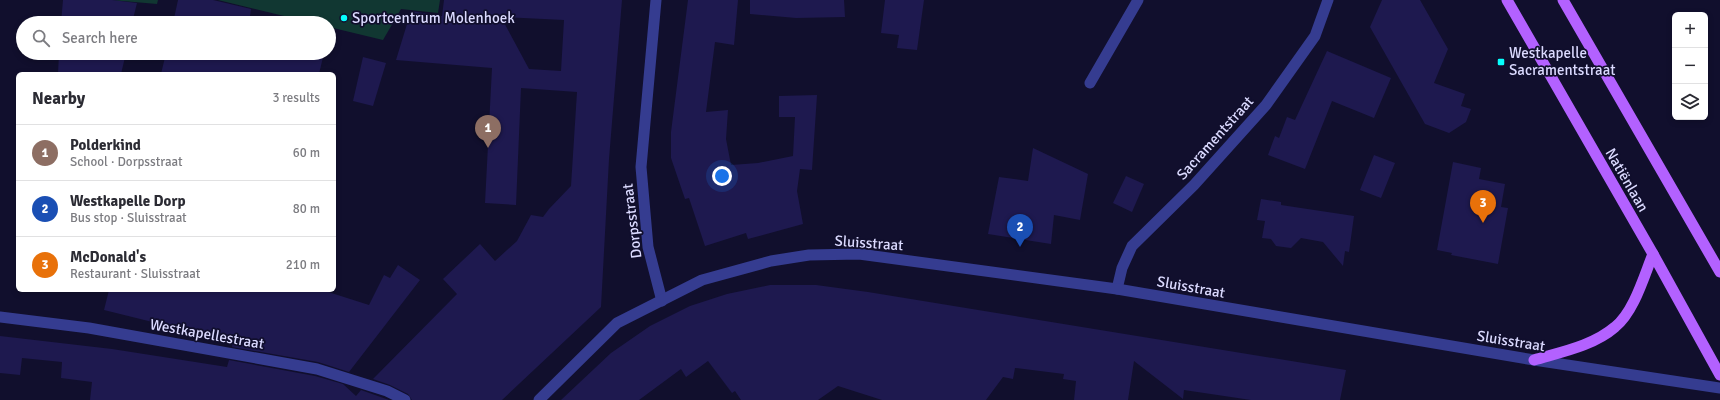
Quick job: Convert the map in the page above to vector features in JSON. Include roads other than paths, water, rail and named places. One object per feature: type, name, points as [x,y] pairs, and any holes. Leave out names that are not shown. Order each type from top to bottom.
[{"type":"main road","name":"Natiënlaan","points":[[1507,0],[1653,254],[1720,375]]},
{"type":"main road","points":[[1563,0],[1720,272]]},
{"type":"main road","points":[[1534,360],[1593,342],[1616,327],[1631,305],[1653,254]]},
{"type":"street","name":"Dorpsstraat","points":[[656,0],[641,168],[648,247],[662,301]]},
{"type":"street","points":[[1090,82],[1138,0]]},
{"type":"street","name":"Sacramentstraat","points":[[1117,289],[1122,268],[1132,246],[1194,184],[1266,105],[1315,36],[1328,0]]},
{"type":"street","name":"Sluisstraat","points":[[662,301],[702,280],[772,261],[809,255],[859,254],[1117,289],[1534,360],[1720,388]]},
{"type":"street","points":[[539,400],[617,323],[662,301]]},
{"type":"street","name":"Westkapellestraat","points":[[0,317],[89,328],[317,369],[387,391],[405,400]]},
{"type":"place","name":"Sportcentrum Molenhoek","points":[[344,18]]},
{"type":"place","name":"Westkapelle Sacramentstraat","points":[[1501,62]]},
{"type":"place","name":"Polderkind","points":[[488,148]]},
{"type":"place","name":"McDonald's","points":[[1483,223]]},
{"type":"place","name":"Westkapelle Dorp","points":[[1020,247]]}]
